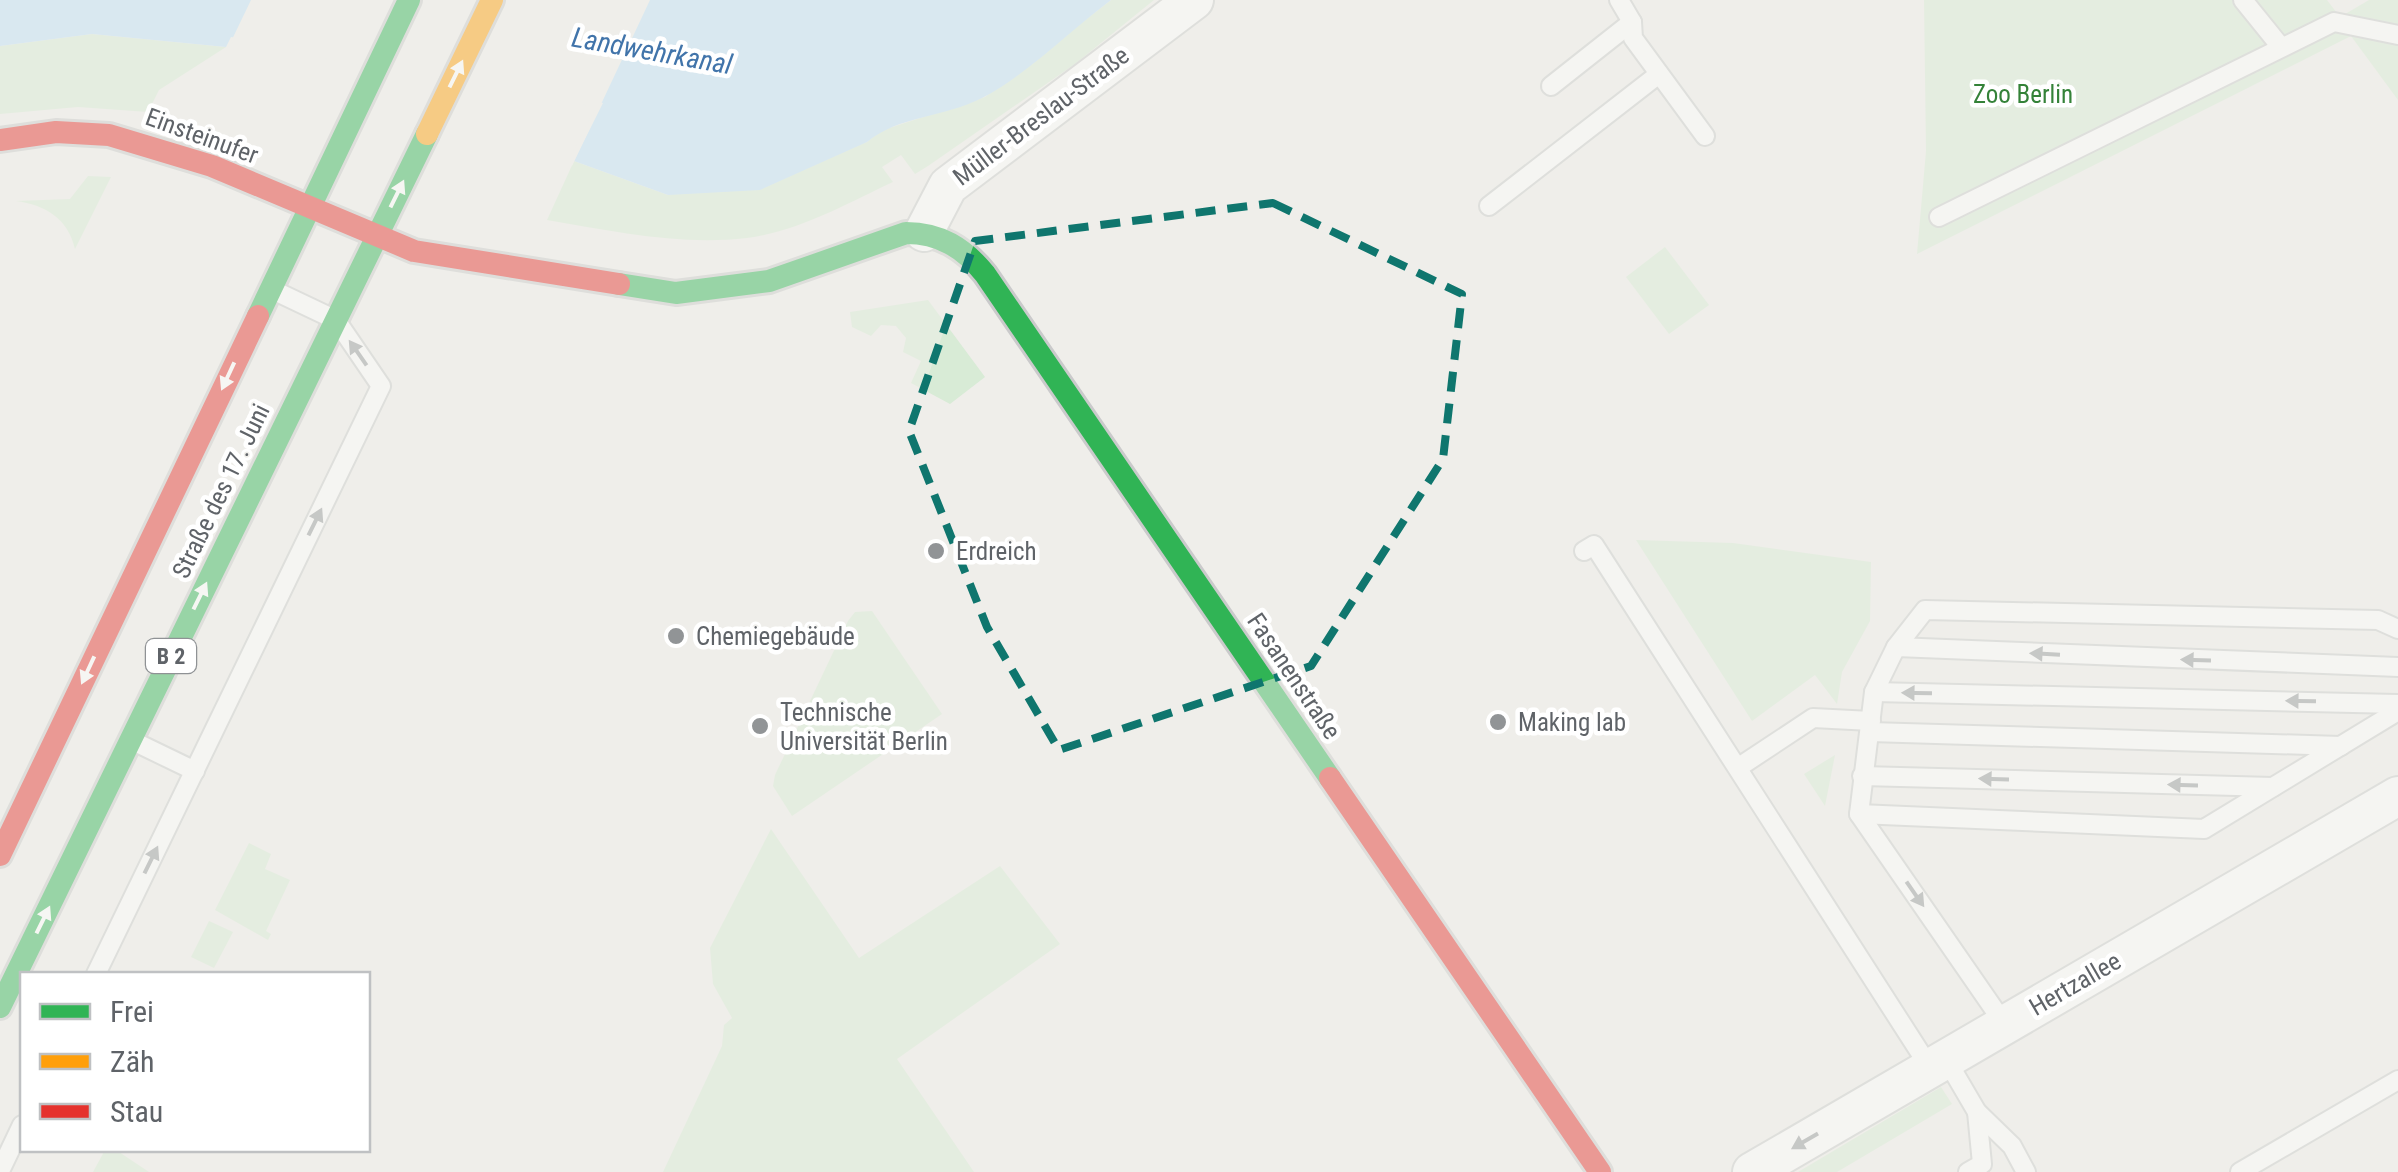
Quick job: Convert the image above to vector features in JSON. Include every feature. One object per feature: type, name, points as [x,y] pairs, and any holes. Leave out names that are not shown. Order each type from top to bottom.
[{"type":"street","name":"Straße des 17. Juni","points":[[0,855],[409,0]]},
{"type":"street","name":"Straße des 17. Juni","points":[[0,1008],[492,0]]},
{"type":"street","name":"Müller-Breslau-Straße","points":[[924,232],[948,186],[1194,0]]},
{"type":"street","name":"Einsteinufer","points":[[0,140],[67,132],[110,134],[169,148],[375,240]]},
{"type":"street","points":[[375,240],[414,250],[676,293],[769,282],[883,239],[924,232]]},
{"type":"street","name":"Fasanenstraße","points":[[924,232],[949,240],[976,263],[1600,1172]]},
{"type":"street","name":"Hertzallee","points":[[1752,1172],[2398,796]]},
{"type":"lane","points":[[1620,0],[1632,22],[1634,38],[1705,136]]},
{"type":"lane","points":[[2242,0],[2281,47]]},
{"type":"lane","points":[[1551,86],[1632,22]]},
{"type":"lane","points":[[1939,217],[2334,22],[2398,35]]},
{"type":"lane","points":[[1489,206],[1659,74]]},
{"type":"lane","points":[[97,972],[381,386],[336,320],[270,288]]},
{"type":"lane","points":[[1584,551],[1594,545],[1739,767],[1965,1048]]},
{"type":"lane","points":[[1979,1169],[1977,1112],[1965,1048],[1859,814],[1874,692],[1896,648],[1925,610],[2378,620],[2398,629]]},
{"type":"lane","points":[[1896,648],[2398,667]]},
{"type":"lane","points":[[1874,692],[2398,707]]},
{"type":"lane","points":[[1859,814],[2204,829],[2342,746],[2398,707]]},
{"type":"lane","points":[[1739,767],[1813,718],[1871,727],[2342,746]]},
{"type":"lane","points":[[130,740],[195,771]]},
{"type":"lane","points":[[1862,776],[2274,787]]},
{"type":"lane","points":[[2240,1172],[2398,1080]]},
{"type":"lane","points":[[1977,1112],[2012,1146],[2026,1172]]},
{"type":"lane","points":[[0,1171],[20,1129]]},
{"type":"highlighted area","points":[[1273,203],[1462,294],[1443,459],[1311,666],[1059,750],[987,627],[909,431],[975,241]]},
{"type":"green space","points":[[1111,0],[1154,0],[1075,64],[928,166],[915,174],[901,155],[882,167],[893,182],[803,223],[766,235],[697,240],[547,220],[574,161],[668,195],[867,142],[880,131],[985,97]]},
{"type":"green space","name":"Zoo Berlin","points":[[1924,0],[2327,0],[2340,17],[2369,0],[2398,0],[2398,100],[2351,36],[1917,254],[1926,151]]},
{"type":"green space","points":[[92,34],[226,47],[159,90],[148,112],[78,107],[0,114],[0,46]]},
{"type":"green space","points":[[88,176],[111,177],[75,249],[67,229],[54,215],[16,201],[70,199]]},
{"type":"green space","points":[[1665,247],[1709,305],[1669,334],[1626,277]]},
{"type":"green space","points":[[928,300],[985,377],[950,404],[911,383],[921,361],[903,352],[906,338],[896,326],[881,325],[871,336],[852,327],[850,312]]},
{"type":"green space","points":[[1636,540],[1733,543],[1871,562],[1870,621],[1842,672],[1837,704],[1815,675],[1752,721]]},
{"type":"green space","points":[[872,611],[942,714],[792,816],[773,786],[775,775],[848,621],[855,612]]},
{"type":"green space","points":[[1835,755],[1825,806],[1804,774]]},
{"type":"green space","points":[[771,829],[859,958],[1000,866],[1060,944],[897,1059],[974,1172],[663,1172],[722,1046],[724,1025],[732,1018],[713,984],[710,948]]},
{"type":"green space","points":[[249,843],[271,854],[265,869],[290,880],[266,931],[271,934],[268,940],[215,910]]},
{"type":"green space","points":[[209,921],[233,932],[214,968],[191,957]]},
{"type":"green space","points":[[1941,1087],[1952,1104],[1837,1172],[1798,1172]]},
{"type":"green space","points":[[104,1152],[119,1152],[149,1172],[93,1172]]},
{"type":"water","name":"Landwehrkanal","points":[[0,0],[1111,0],[1031,65],[982,98],[893,127],[760,190],[668,195],[574,161],[603,103],[231,37],[226,47],[92,34],[0,46]]},
{"type":"pier","points":[[251,0],[650,0],[572,166],[569,159],[596,107],[233,42],[226,52]]},
{"type":"traffic: fast","points":[[258,316],[409,0]]},
{"type":"traffic: fast","points":[[0,1007],[427,134]]},
{"type":"traffic: fast","points":[[619,284],[676,293],[769,281],[906,233],[940,239],[960,250],[985,274],[1330,778]]},
{"type":"traffic: slow","points":[[427,134],[492,0]]},
{"type":"traffic: jam","points":[[0,140],[56,132],[109,135],[212,166],[414,251],[619,284]]},
{"type":"traffic: jam","points":[[0,855],[258,316]]},
{"type":"traffic: jam","points":[[1330,778],[1600,1172]]},
{"type":"place","name":"Erdreich","points":[[936,551]]},
{"type":"place","name":"Chemiegebäude","points":[[676,636]]},
{"type":"place","name":"Making lab","points":[[1498,722]]},
{"type":"place","name":"Technische Universität Berlin","points":[[760,726]]}]
